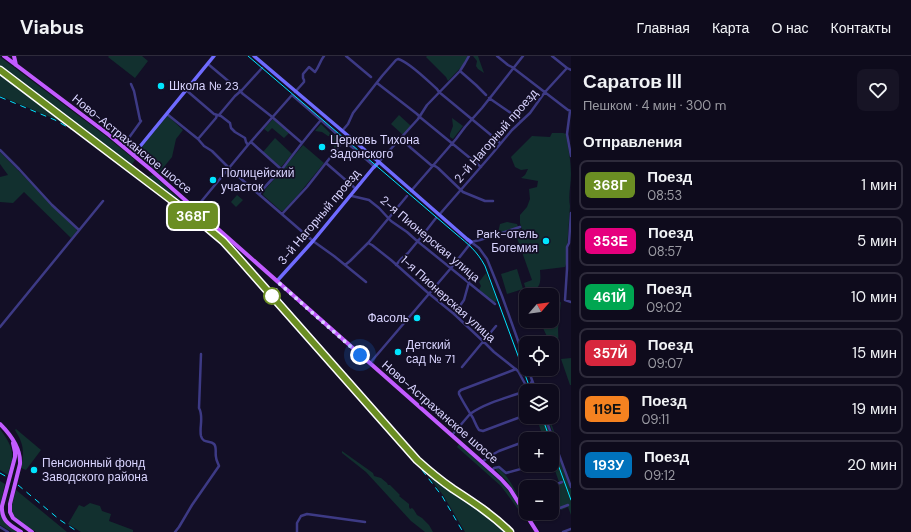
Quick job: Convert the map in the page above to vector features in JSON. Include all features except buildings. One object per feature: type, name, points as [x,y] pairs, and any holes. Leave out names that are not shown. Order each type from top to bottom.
[{"type":"main road","name":"Ново-Астраханское шоссе","points":[[4,56],[133,155],[492,470],[506,484],[519,503]]},
{"type":"main road","points":[[14,56],[16,65]]},
{"type":"main road","points":[[0,424],[18,448],[21,460],[10,504],[10,512],[13,518],[32,532]]},
{"type":"main road","points":[[9,434],[14,446],[15,457],[3,503],[2,513],[6,521],[20,532]]},
{"type":"main road","name":"Ново-Астраханское шоссе","points":[[530,520],[537,532]]},
{"type":"street","points":[[133,155],[214,56]]},
{"type":"street","points":[[254,56],[379,162],[438,217],[479,248],[487,259],[493,272],[519,344]]},
{"type":"street","points":[[295,92],[304,82],[303,74],[309,67],[315,72],[324,56]]},
{"type":"street","points":[[346,56],[371,77]]},
{"type":"street","name":"3-й Нагорный проезд","points":[[277,281],[313,241],[373,168],[401,138],[427,105],[460,71],[469,56]]},
{"type":"street","points":[[497,56],[508,66],[514,68],[570,111],[567,134],[571,156]]},
{"type":"street","points":[[411,191],[482,108],[523,56]]},
{"type":"street","points":[[552,56],[571,70]]},
{"type":"street","points":[[342,131],[348,124],[353,113],[377,83],[396,60],[401,59],[439,92],[492,134],[500,143]]},
{"type":"street","points":[[208,64],[302,143]]},
{"type":"street","points":[[198,139],[235,96],[241,92],[262,68]]},
{"type":"street","name":"2-й Нагорный проезд","points":[[396,265],[408,253],[500,143],[521,120],[530,113],[567,68]]},
{"type":"street","points":[[460,71],[486,95]]},
{"type":"street","points":[[377,83],[481,167]]},
{"type":"street","points":[[123,147],[141,121],[131,84]]},
{"type":"street","points":[[186,90],[214,114],[230,123],[231,128],[245,138],[246,142],[281,169]]},
{"type":"street","points":[[195,209],[292,95],[375,167]]},
{"type":"street","points":[[489,98],[521,120]]},
{"type":"street","points":[[167,114],[198,139],[204,146],[212,150],[229,168],[313,241],[366,282]]},
{"type":"street","points":[[259,194],[321,120]]},
{"type":"street","points":[[401,138],[431,165],[438,168],[461,190],[485,201],[492,201]]},
{"type":"street","points":[[282,214],[300,196],[344,140]]},
{"type":"street","points":[[0,150],[52,205],[79,230]]},
{"type":"street","points":[[326,163],[356,189]]},
{"type":"street","name":"2-я Пионерская улица","points":[[351,195],[369,200],[396,225],[407,232],[495,304]]},
{"type":"street","points":[[345,265],[368,243],[407,196]]},
{"type":"street","points":[[0,327],[103,201]]},
{"type":"street","points":[[571,213],[570,236],[567,247],[569,269],[565,300],[571,302]]},
{"type":"street","points":[[370,363],[452,268],[471,242],[520,227]]},
{"type":"street","points":[[479,248],[480,240]]},
{"type":"street","name":"1-я Пионерская улица","points":[[368,243],[372,244],[454,314],[494,352],[516,369]]},
{"type":"street","points":[[454,314],[464,300],[468,282]]},
{"type":"street","points":[[462,367],[496,326]]},
{"type":"street","points":[[175,532],[219,466],[215,446],[213,443],[206,442],[202,439],[201,435],[201,412],[199,408],[201,354]]},
{"type":"street","points":[[519,417],[481,431],[458,394],[461,390],[516,369],[525,384]]},
{"type":"street","points":[[530,376],[532,382]]},
{"type":"street","points":[[452,435],[470,414],[482,407],[519,393]]},
{"type":"street","points":[[548,424],[571,487]]},
{"type":"street","points":[[482,462],[499,451],[519,443]]},
{"type":"street","points":[[492,470],[499,467],[506,474],[519,470]]},
{"type":"street","points":[[559,508],[568,505]]},
{"type":"street","points":[[296,532],[297,522],[301,516],[307,514],[365,522]]},
{"type":"street","points":[[0,528],[8,532]]},
{"type":"street","points":[[563,532],[571,529]]},
{"type":"green space","points":[[142,56],[148,61],[135,78],[108,57]]},
{"type":"green space","points":[[468,56],[465,63],[448,81],[446,77],[426,57]]},
{"type":"green space","points":[[473,56],[478,56],[484,73],[476,66],[477,61]]},
{"type":"green space","points":[[0,57],[107,137],[135,160],[131,166],[0,68]]},
{"type":"green space","points":[[0,74],[70,127],[55,119],[0,96]]},
{"type":"green space","points":[[399,115],[411,126],[403,135],[391,124]]},
{"type":"green space","points":[[167,116],[183,130],[176,139],[172,157],[159,173],[139,156],[137,152]]},
{"type":"green space","points":[[452,118],[463,126],[453,139],[450,137],[453,126]]},
{"type":"green space","points":[[272,120],[274,120],[289,133],[284,138],[272,128],[268,132],[264,129]]},
{"type":"green space","points":[[321,124],[331,134],[329,136],[322,132],[315,131]]},
{"type":"green space","points":[[552,133],[566,134],[570,164],[570,206],[566,264],[565,267],[540,270],[540,282],[538,287],[526,288],[524,283],[532,280],[517,238],[511,239],[508,234],[502,236],[498,233],[500,224],[507,222],[517,224],[519,229],[522,230],[520,215],[527,207],[530,199],[529,189],[537,187],[538,181],[521,178],[525,175],[528,169],[521,170],[515,167],[511,157],[532,136],[550,137]]},
{"type":"green space","points":[[335,135],[341,141],[334,150],[334,145],[330,138]]},
{"type":"green space","points":[[275,138],[292,154],[280,167],[263,152]]},
{"type":"green space","points":[[303,145],[324,163],[298,195],[283,211],[281,211],[263,195],[264,191]]},
{"type":"green space","points":[[0,152],[76,229],[77,231],[71,238],[24,192],[13,203],[0,202],[0,177],[8,175],[0,164]]},
{"type":"green space","points":[[153,175],[212,229],[146,177]]},
{"type":"green space","points":[[237,195],[243,200],[236,207],[231,202]]},
{"type":"green space","points":[[517,269],[523,288],[519,288],[519,290],[507,294],[501,274]]},
{"type":"green space","points":[[486,273],[497,300],[494,303],[479,290],[481,286],[479,282]]},
{"type":"green space","points":[[559,302],[561,302],[559,320]]},
{"type":"green space","points":[[543,328],[558,328],[558,336],[547,336]]},
{"type":"green space","points":[[571,358],[571,385],[570,385],[561,359]]},
{"type":"green space","points":[[539,424],[547,424],[550,432],[541,432]]},
{"type":"green space","points":[[550,424],[551,424],[554,432]]},
{"type":"green space","points":[[0,429],[8,441],[12,453],[12,462],[8,475],[0,470]]},
{"type":"green space","points":[[16,429],[41,450],[26,470],[21,468],[23,448],[15,430]]},
{"type":"green space","points":[[459,444],[503,484],[519,507],[519,510],[501,486],[457,447]]},
{"type":"green space","points":[[342,451],[373,473],[374,476],[381,478],[388,485],[390,485],[400,495],[399,496],[409,504],[410,509],[412,508],[417,515],[429,525],[433,532],[425,532],[411,521],[366,472],[342,453]]},
{"type":"green space","points":[[559,458],[571,490],[571,515],[568,507],[561,510],[559,505],[558,480],[556,472],[559,472]]},
{"type":"green space","points":[[420,465],[486,514],[507,532],[465,532],[443,495]]},
{"type":"green space","points":[[497,468],[506,476],[518,497],[507,481],[496,470]]},
{"type":"green space","points":[[0,481],[5,484],[1,502],[1,513],[3,520],[8,526],[17,532],[12,532],[0,525]]},
{"type":"green space","points":[[16,490],[67,532],[36,532],[13,517],[12,505]]},
{"type":"green space","points":[[90,503],[100,506],[102,511],[111,514],[109,521],[133,530],[133,532],[81,532],[68,524],[79,505],[84,507]]},
{"type":"tram line","points":[[248,56],[475,252],[485,266],[528,384]]},
{"type":"tram line","points":[[545,424],[547,432]]},
{"type":"tram line","points":[[559,467],[571,500]]},
{"type":"railway","points":[[0,70],[122,162]]},
{"type":"railway","points":[[0,97],[55,120],[71,129]]},
{"type":"railway","points":[[123,163],[194,217],[234,253],[417,460],[488,513],[510,532]]},
{"type":"railway","points":[[422,470],[442,496],[463,532]]},
{"type":"railway","points":[[0,473],[7,477]]},
{"type":"railway","points":[[18,485],[60,520],[78,532]]},
{"type":"train","name":"368Г","points":[[0,70],[198,220],[223,241],[256,276],[417,460],[453,489],[496,519],[510,532]]},
{"type":"place","name":"Школа № 23","points":[[161,86]]},
{"type":"place","name":"Церковь Тихона Задонского","points":[[322,147]]},
{"type":"place","name":"Полицейский участок","points":[[213,180]]},
{"type":"place","name":"Park-отель Богемия","points":[[546,241]]},
{"type":"place","name":"Фасоль","points":[[417,318]]},
{"type":"place","name":"Детский сад № 71","points":[[398,352]]},
{"type":"place","name":"Пенсионный фонд Заводского района","points":[[34,470]]},
{"type":"route","points":[[272,296],[280,284],[360,355]]}]
